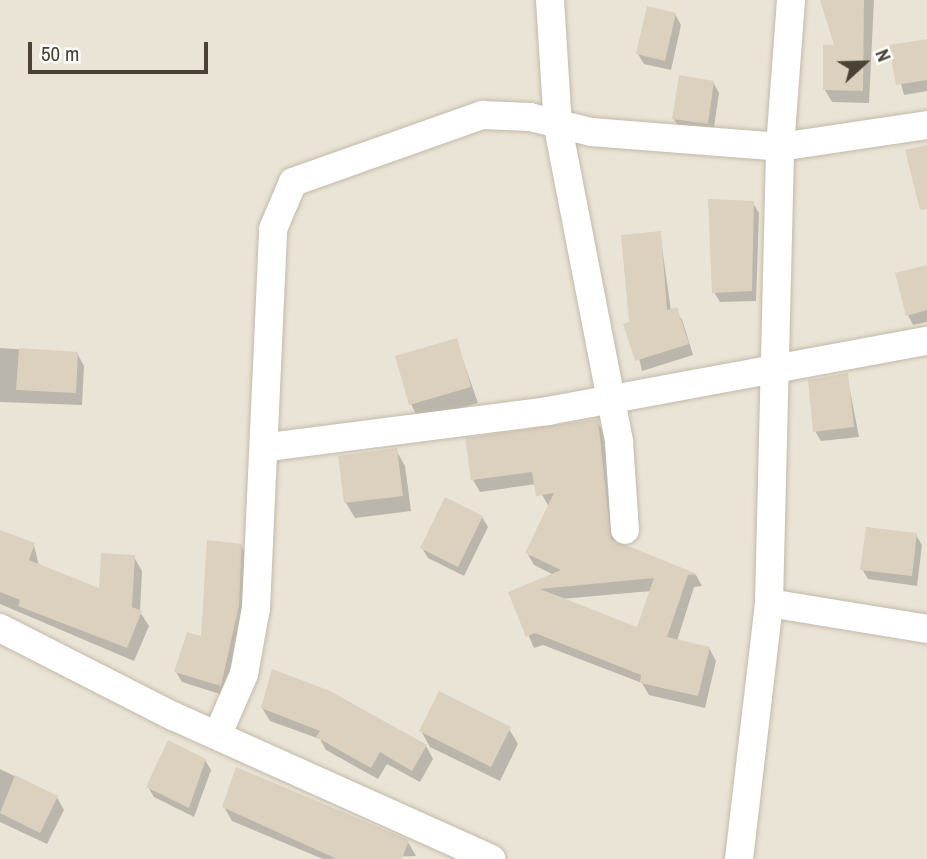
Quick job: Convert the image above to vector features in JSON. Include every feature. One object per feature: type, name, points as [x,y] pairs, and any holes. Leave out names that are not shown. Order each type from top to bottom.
[{"type":"street","points":[[551,0],[558,127],[611,399],[625,530]]},
{"type":"street","points":[[738,859],[769,603],[780,147],[791,0]]},
{"type":"street","points":[[218,734],[244,674],[254,622],[268,447],[273,229],[293,181],[482,115],[530,117],[558,127],[780,147],[927,125]]},
{"type":"street","points":[[268,447],[403,433],[774,372],[927,341]]},
{"type":"street","points":[[769,603],[927,629]]},
{"type":"street","points":[[0,628],[218,734],[491,859]]},
{"type":"shaded area","points":[[0,0],[927,0],[927,859],[0,859]]},
{"type":"building","points":[[820,0],[864,0],[863,91],[823,90],[823,45],[834,45]]},
{"type":"building","points":[[647,6],[676,13],[665,61],[636,54]]},
{"type":"building","points":[[927,39],[927,80],[896,85],[889,45]]},
{"type":"building","points":[[679,75],[714,81],[708,124],[672,119]]},
{"type":"building","points":[[927,145],[927,209],[920,210],[905,150]]},
{"type":"building","points":[[708,199],[754,201],[752,291],[712,293]]},
{"type":"building","points":[[661,231],[667,310],[677,307],[689,344],[635,361],[623,324],[629,322],[621,235]]},
{"type":"building","points":[[927,265],[927,310],[906,316],[895,273]]},
{"type":"building","points":[[457,338],[471,387],[409,405],[395,356]]},
{"type":"building","points":[[19,348],[78,352],[76,393],[16,390]]},
{"type":"building","points":[[848,373],[854,427],[813,432],[808,380]]},
{"type":"building","points":[[598,419],[611,539],[697,574],[688,575],[667,637],[710,647],[698,696],[640,683],[641,675],[535,633],[526,637],[508,592],[561,570],[525,553],[554,493],[536,496],[532,472],[471,480],[465,438]],"holes":[[[654,578],[637,627],[540,589]]]},
{"type":"building","points":[[397,448],[403,496],[344,503],[338,456]]},
{"type":"building","points":[[445,497],[483,516],[458,567],[420,548]]},
{"type":"building","points":[[866,527],[917,533],[912,576],[860,570]]},
{"type":"building","points":[[0,530],[35,543],[29,560],[99,588],[101,553],[135,555],[132,607],[142,611],[127,648],[18,606],[20,600],[0,592]]},
{"type":"building","points":[[207,540],[242,544],[239,606],[221,686],[174,672],[187,632],[201,636]]},
{"type":"building","points":[[272,669],[330,691],[427,745],[412,771],[380,752],[371,768],[316,737],[320,731],[261,708]]},
{"type":"building","points":[[439,691],[511,727],[491,767],[419,731]]},
{"type":"building","points":[[168,740],[206,759],[189,808],[146,787]]},
{"type":"building","points":[[236,767],[409,840],[402,859],[337,859],[222,807]]},
{"type":"building","points":[[15,775],[58,796],[40,833],[0,813]]}]
